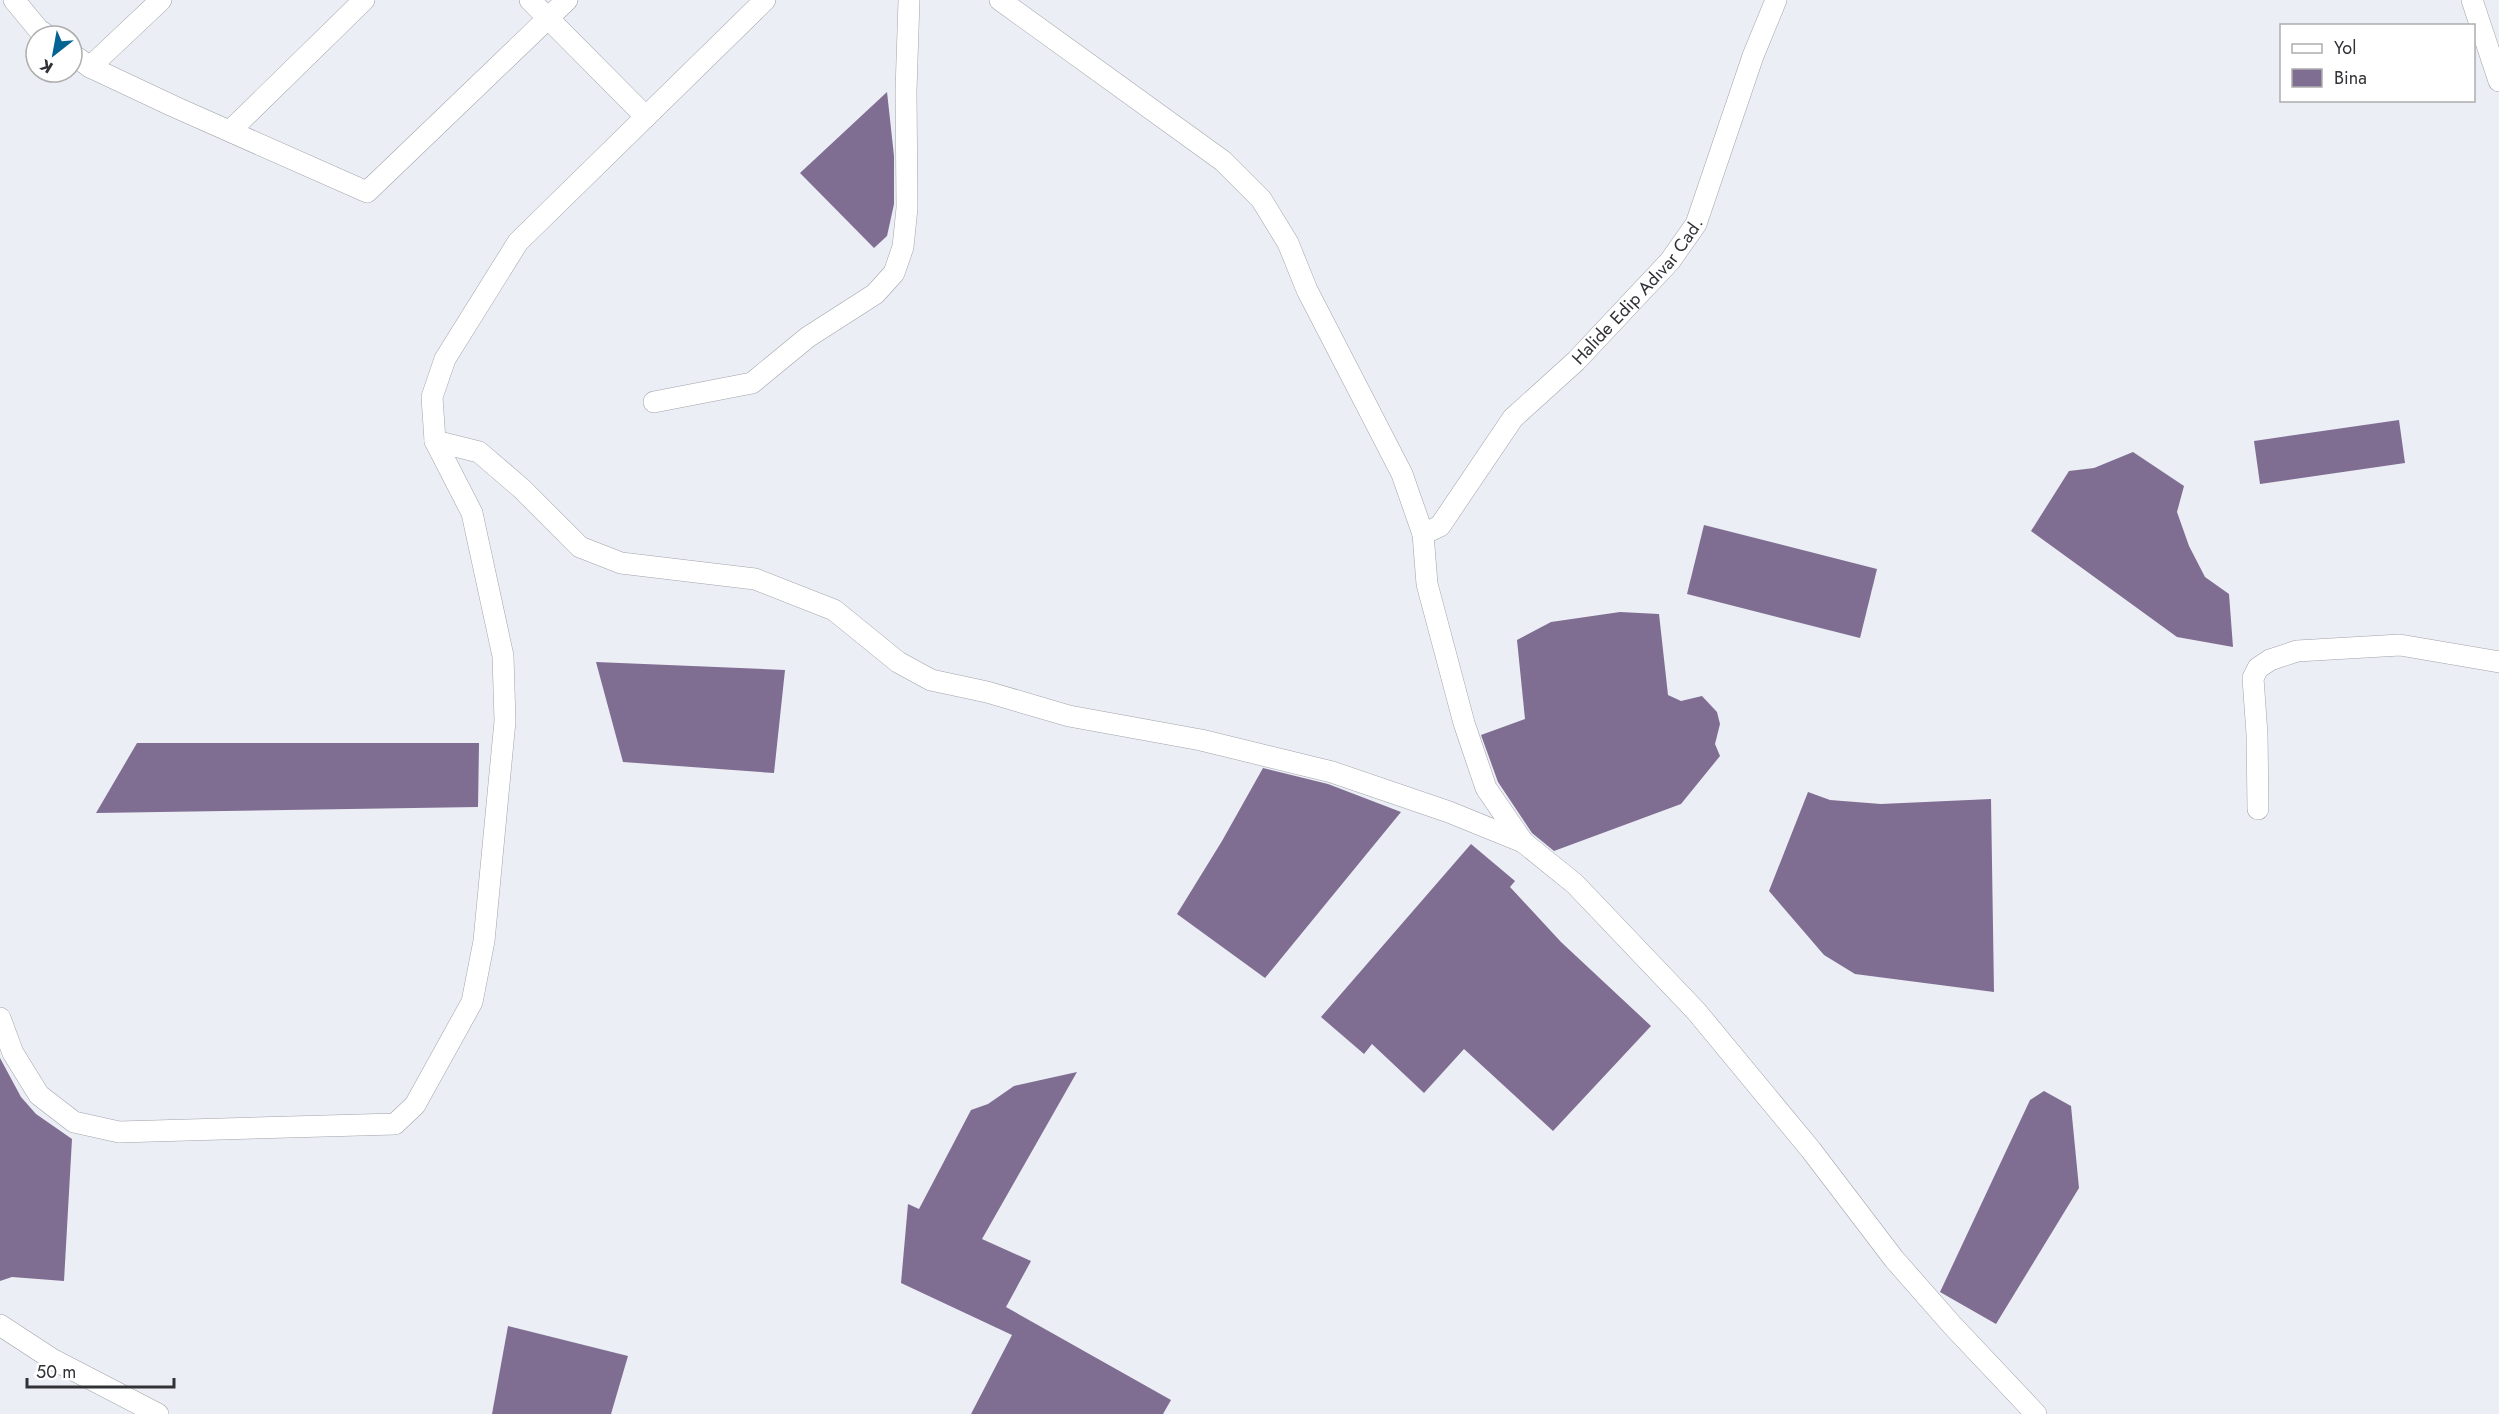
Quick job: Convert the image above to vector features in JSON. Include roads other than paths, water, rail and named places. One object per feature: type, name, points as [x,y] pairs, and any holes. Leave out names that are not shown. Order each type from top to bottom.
[{"type":"street","points":[[14,0],[34,24]]},
{"type":"street","points":[[90,67],[161,0]]},
{"type":"street","points":[[230,131],[364,0]]},
{"type":"street","points":[[530,0],[645,117]]},
{"type":"street","points":[[84,63],[368,192],[567,0]]},
{"type":"street","points":[[0,1018],[13,1053],[39,1095],[74,1122],[108,1130],[119,1132],[395,1124],[415,1106],[472,1002],[484,941],[504,721],[503,656],[472,513],[435,441],[432,397],[444,358],[518,242],[765,0]]},
{"type":"street","points":[[654,402],[752,383],[808,337],[876,294],[894,273],[903,248],[907,208],[906,91],[909,0]]},
{"type":"street","points":[[1000,0],[1223,161],[1261,199],[1288,243],[1307,290],[1402,474],[1423,534],[1427,584],[1464,723],[1486,788],[1523,842],[1575,884],[1695,1011],[1811,1150],[1894,1259],[1952,1325],[2036,1414]]},
{"type":"street","name":"Halide Edip Adıvar Cad.","points":[[1423,534],[1440,526],[1513,418],[1576,361],[1670,261],[1696,224],[1754,56],[1776,0]]},
{"type":"street","points":[[2472,0],[2499,81]]},
{"type":"street","points":[[435,441],[479,452],[521,488],[580,548],[621,563],[755,579],[834,610],[898,662],[931,680],[987,692],[1069,716],[1201,740],[1332,772],[1449,812],[1523,842]]},
{"type":"street","points":[[2258,809],[2257,734],[2253,678],[2258,668],[2270,660],[2296,651],[2400,645],[2499,662]]},
{"type":"street","points":[[0,1325],[52,1359],[158,1414]]}]
